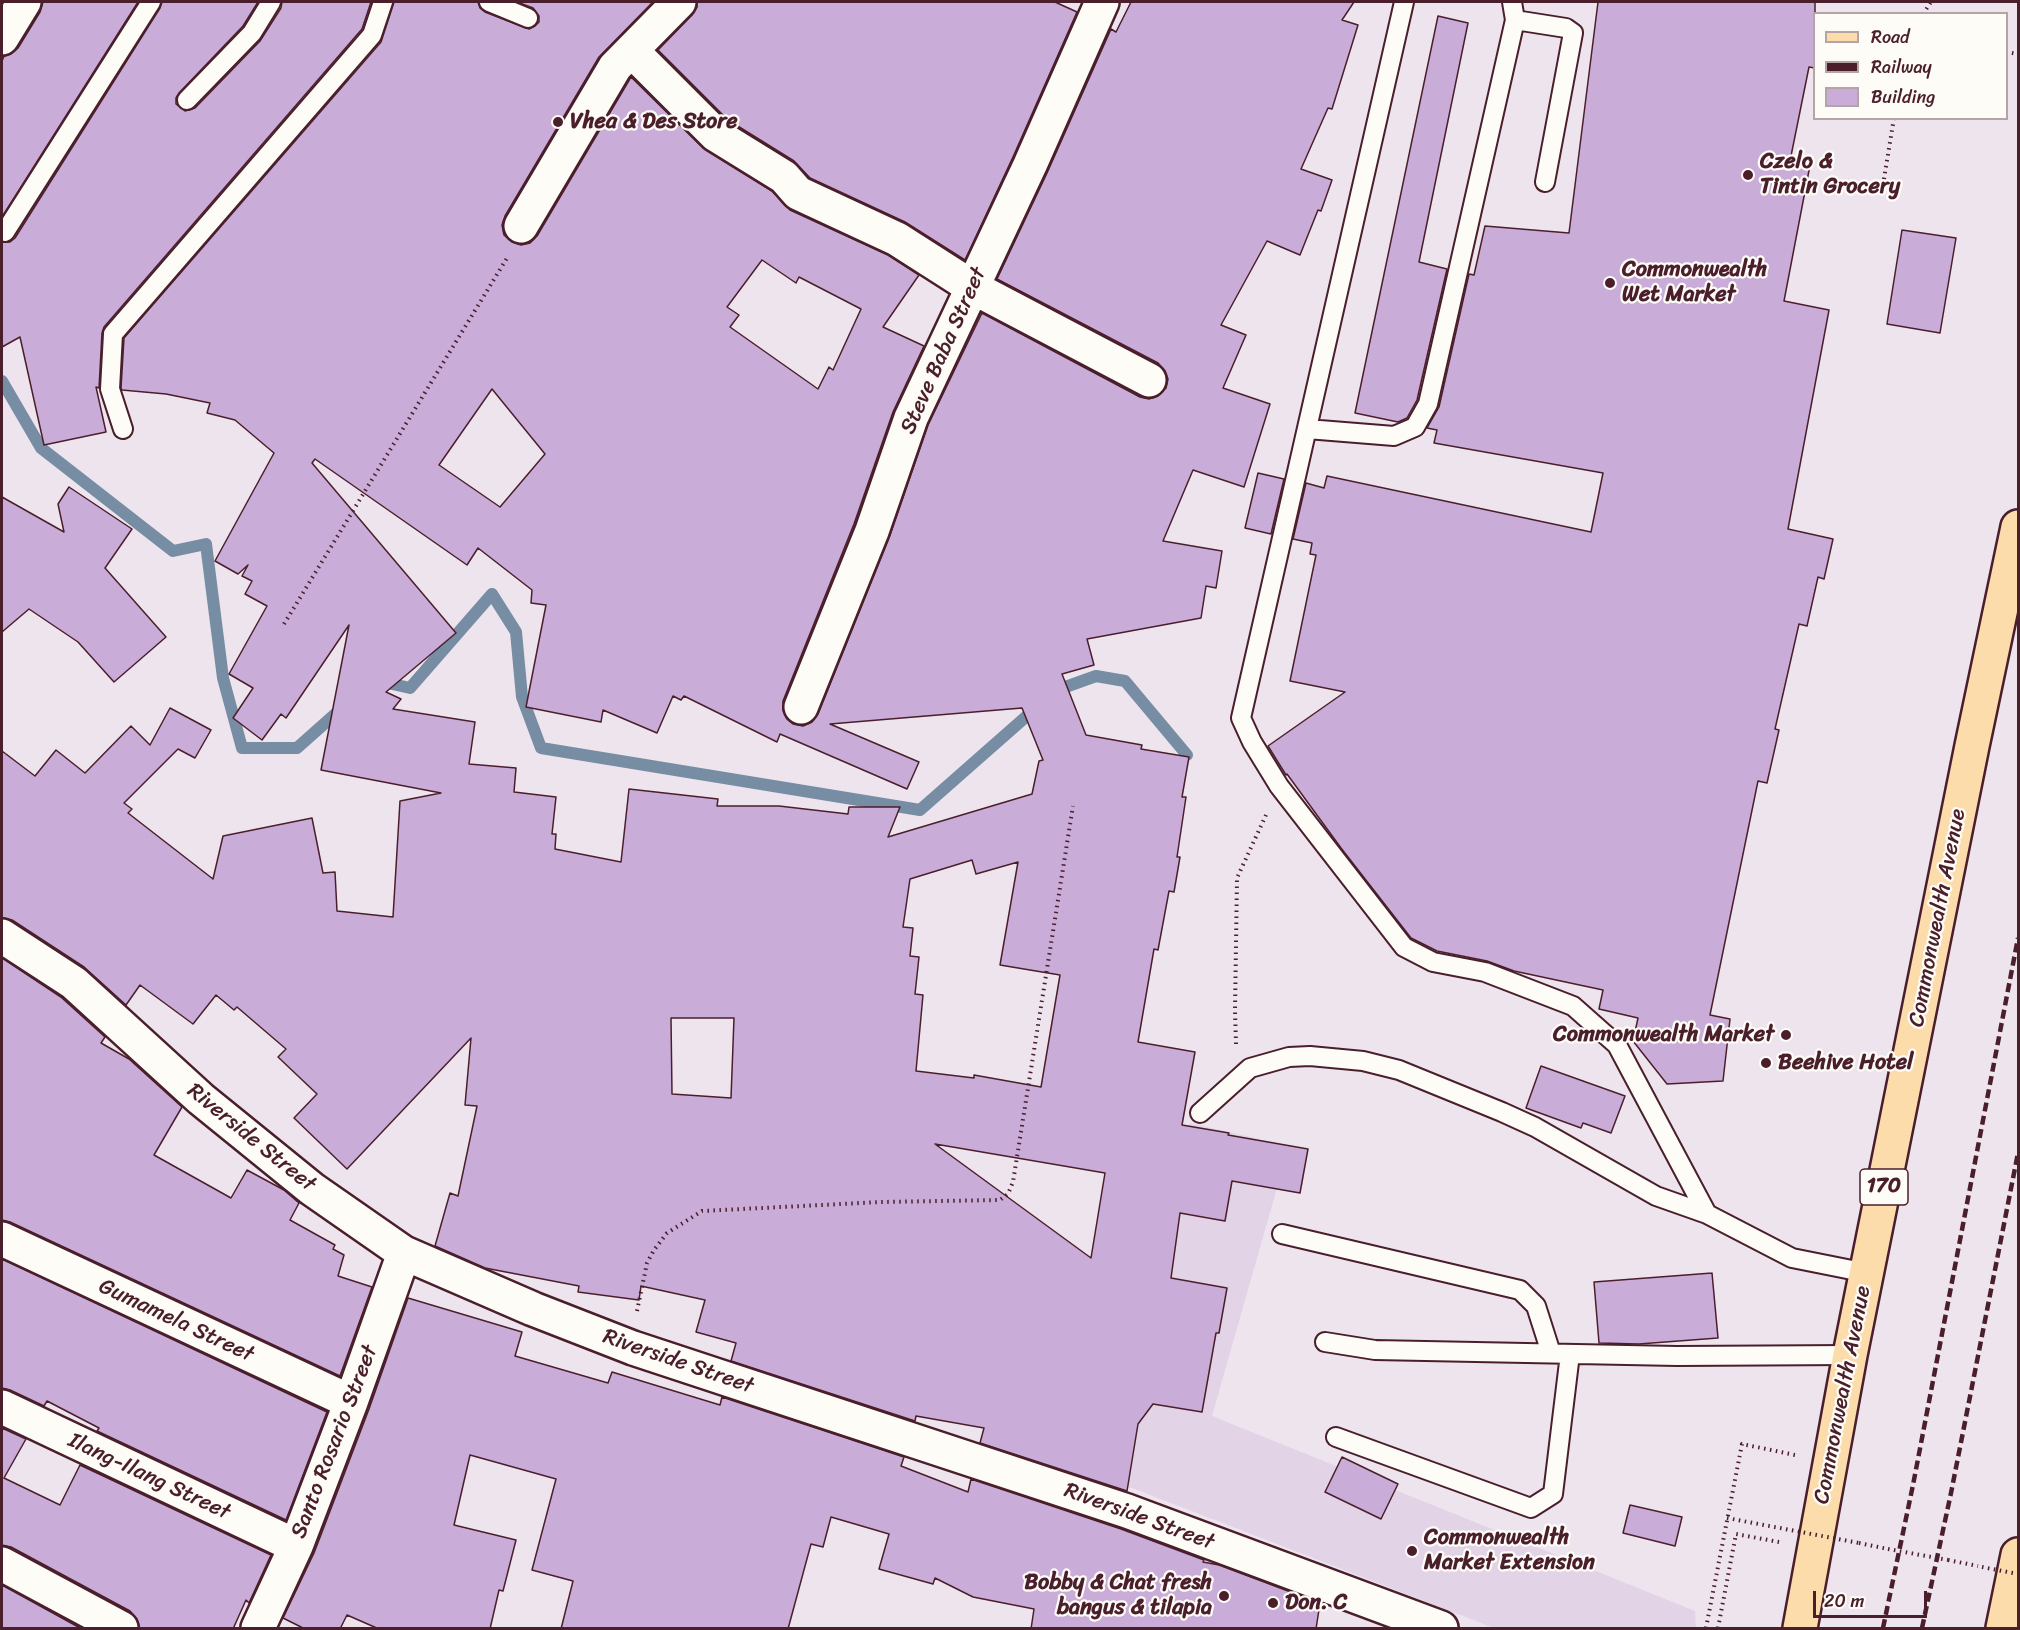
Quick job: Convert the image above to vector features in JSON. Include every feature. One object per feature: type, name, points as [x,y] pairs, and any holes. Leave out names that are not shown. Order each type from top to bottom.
[{"type":"main road","name":"Commonwealth Avenue","points":[[1800,1629],[1850,1355],[1970,758],[2019,528]]},
{"type":"main road","points":[[2002,1629],[2019,1555]]},
{"type":"street","points":[[2,38],[24,2]]},
{"type":"street","points":[[521,226],[615,67],[679,2]]},
{"type":"street","name":"Steve Baba Street","points":[[801,707],[872,531],[911,418],[1030,165],[1102,2]]},
{"type":"street","points":[[632,51],[716,135],[784,177],[798,192],[897,239],[972,287],[1149,380]]},
{"type":"street","name":"Riverside Street","points":[[2,936],[74,984],[210,1107],[312,1189],[404,1253],[534,1309],[633,1348],[1127,1511],[1441,1629]]},
{"type":"street","name":"Gumamela Street","points":[[2,1239],[351,1402]]},
{"type":"street","name":"Santo Rosario Street","points":[[258,1629],[296,1546],[351,1402],[404,1253]]},
{"type":"street","name":"Ilang-Ilang Street","points":[[2,1407],[296,1546]]},
{"type":"street","points":[[2,1564],[121,1629]]},
{"type":"lane","points":[[5,232],[151,2]]},
{"type":"lane","points":[[187,100],[252,33],[271,2]]},
{"type":"lane","points":[[123,429],[110,389],[114,334],[372,36],[383,2]]},
{"type":"lane","points":[[489,2],[528,18]]},
{"type":"lane","points":[[1404,2],[1241,718],[1252,742],[1279,786],[1404,947],[1432,962],[1485,972],[1573,1006],[1617,1045],[1707,1214]]},
{"type":"lane","points":[[1307,429],[1394,436],[1415,427],[1428,404],[1515,20],[1512,2]]},
{"type":"lane","points":[[1515,20],[1566,28],[1573,33],[1545,182]]},
{"type":"lane","points":[[1200,1113],[1250,1068],[1288,1057],[1310,1056],[1363,1061],[1399,1070],[1535,1127],[1656,1196],[1707,1214],[1792,1258],[1867,1273]]},
{"type":"lane","points":[[1282,1234],[1520,1290],[1536,1306],[1551,1353]]},
{"type":"lane","points":[[1325,1342],[1375,1350],[1677,1356],[1850,1355]]},
{"type":"lane","points":[[1336,1437],[1531,1508],[1553,1494],[1570,1354]]},
{"type":"path","points":[[1882,191],[1894,120]]},
{"type":"path","points":[[284,624],[504,263],[521,226]]},
{"type":"path","points":[[1250,1068],[1241,1056],[1236,1042],[1237,878],[1279,786]]},
{"type":"path","points":[[633,1348],[634,1323],[647,1263],[668,1233],[702,1211],[881,1202],[1000,1200],[1008,1194],[1013,1182],[1073,806]]},
{"type":"path","points":[[1706,1629],[1742,1444],[1831,1462]]},
{"type":"path","points":[[1728,1518],[2019,1574]]},
{"type":"path","points":[[1718,1629],[1736,1534],[1814,1549]]},
{"type":"shaded area","points":[[1190,1123],[1289,1146],[1212,1416],[1695,1611],[1696,1628],[1494,1628],[1132,1488],[1083,1477]]},
{"type":"building","points":[[43,2],[138,2],[2,217],[2,61],[4,56],[18,48],[40,12]]},
{"type":"building","points":[[162,2],[258,2],[243,26],[179,93],[176,104],[185,111],[195,108],[260,41],[281,8],[282,2],[371,2],[362,29],[104,327],[99,388],[96,387],[106,432],[44,445],[20,337],[2,347],[2,242],[10,242],[15,238]]},
{"type":"building","points":[[394,2],[478,2],[480,8],[485,12],[529,29],[539,22],[539,16],[533,8],[517,2],[653,2],[599,57],[505,216],[502,225],[504,235],[512,242],[521,245],[530,243],[537,236],[631,77],[703,148],[772,191],[790,210],[888,255],[919,275],[883,327],[924,346],[893,412],[854,524],[783,701],[783,710],[787,719],[793,724],[803,726],[812,722],[818,714],[889,538],[928,425],[982,313],[1140,397],[1149,399],[1158,396],[1166,388],[1168,379],[1158,363],[997,279],[1111,29],[1116,32],[1131,2],[1354,2],[1342,20],[1358,25],[1332,109],[1328,108],[1301,169],[1332,180],[1321,211],[1318,210],[1300,255],[1267,241],[1221,325],[1246,335],[1223,388],[1270,404],[1244,487],[1193,470],[1163,541],[1222,551],[1216,588],[1206,586],[1201,618],[1087,639],[1094,665],[1062,674],[1086,735],[1142,745],[1141,749],[1189,757],[1182,797],[1186,797],[1174,892],[1169,891],[1158,950],[1154,949],[1138,1042],[1195,1052],[1182,1125],[1308,1149],[1300,1193],[1232,1181],[1225,1221],[1180,1213],[1171,1278],[1227,1288],[1219,1333],[1216,1333],[1202,1412],[1153,1404],[1138,1424],[1127,1491],[980,1443],[984,1428],[916,1416],[915,1421],[731,1361],[736,1343],[696,1332],[705,1300],[641,1286],[639,1300],[578,1292],[579,1286],[485,1268],[435,1246],[450,1193],[458,1196],[477,1106],[465,1105],[471,1038],[347,1169],[294,1118],[317,1094],[278,1057],[286,1049],[237,1007],[234,1010],[216,995],[193,1024],[140,985],[126,1005],[84,967],[12,920],[2,918],[2,751],[35,776],[56,750],[85,773],[131,726],[150,745],[170,708],[211,730],[195,758],[178,749],[124,803],[132,809],[128,813],[213,879],[223,836],[312,818],[323,873],[335,872],[337,911],[393,917],[400,801],[441,793],[321,770],[349,625],[286,718],[281,714],[262,740],[233,718],[253,688],[229,674],[267,606],[245,594],[252,581],[242,576],[248,565],[238,574],[215,561],[274,453],[235,420],[207,413],[210,403],[166,394],[122,390],[121,388],[124,338],[381,42]],"holes":[[[762,260],[796,283],[799,277],[861,309],[833,370],[829,367],[818,389],[730,327],[739,315],[727,307]],[[492,389],[545,454],[500,507],[439,465]],[[315,459],[467,565],[478,548],[532,590],[531,603],[546,605],[526,707],[601,722],[603,710],[657,733],[673,696],[681,700],[684,696],[777,742],[780,734],[907,789],[919,762],[830,724],[1022,708],[1043,760],[1039,761],[1032,794],[888,837],[900,807],[849,807],[848,814],[779,806],[717,806],[718,799],[629,789],[621,862],[555,849],[556,834],[552,834],[556,797],[514,792],[516,768],[469,764],[475,722],[393,709],[401,699],[386,692],[456,633],[312,463]],[[972,860],[976,874],[1018,862],[1000,965],[1060,975],[1041,1087],[974,1075],[974,1078],[916,1071],[923,995],[915,994],[919,957],[910,956],[913,928],[903,927],[910,879]],[[671,1018],[734,1018],[731,1098],[672,1094]],[[935,1144],[1105,1173],[1091,1258]]]},
{"type":"building","points":[[697,2],[1055,2],[1077,12],[965,260],[905,222],[810,178],[794,161],[728,120],[658,50],[692,15]]},
{"type":"building","points":[[1598,2],[1815,2],[1813,68],[1809,67],[1791,156],[1811,160],[1784,301],[1829,310],[1788,529],[1833,539],[1824,579],[1818,577],[1807,626],[1799,624],[1775,729],[1779,730],[1767,783],[1758,781],[1710,1015],[1730,1019],[1723,1081],[1667,1084],[1633,1041],[1638,1018],[1599,1009],[1603,990],[1514,971],[1487,961],[1437,951],[1411,938],[1286,775],[1268,746],[1345,692],[1290,681],[1316,555],[1310,554],[1312,543],[1293,539],[1306,483],[1324,488],[1327,476],[1591,532],[1603,473],[1434,443],[1437,430],[1427,428],[1439,407],[1469,274],[1474,275],[1485,226],[1569,233]]},
{"type":"building","points":[[1438,16],[1468,23],[1419,262],[1447,269],[1417,400],[1407,418],[1398,422],[1355,413]]},
{"type":"building","points":[[1902,230],[1956,238],[1940,333],[1887,324]]},
{"type":"building","points":[[1258,473],[1284,479],[1271,534],[1245,528]]},
{"type":"building","points":[[69,487],[132,529],[105,568],[166,637],[114,682],[78,642],[29,609],[2,632],[2,497],[64,532],[58,504]]},
{"type":"building","points":[[2,958],[62,998],[105,1037],[101,1043],[129,1059],[182,1107],[154,1155],[231,1198],[247,1170],[284,1190],[299,1203],[290,1220],[335,1245],[333,1249],[344,1255],[338,1276],[372,1287],[340,1376],[2,1220]]},
{"type":"building","points":[[1541,1066],[1625,1096],[1611,1133],[1583,1123],[1581,1128],[1526,1108]]},
{"type":"building","points":[[2,1259],[327,1412],[286,1520],[97,1431],[99,1428],[47,1401],[44,1406],[2,1388]]},
{"type":"building","points":[[1712,1273],[1718,1338],[1639,1344],[1599,1343],[1594,1282]]},
{"type":"building","points":[[408,1298],[522,1332],[515,1356],[608,1383],[612,1372],[720,1405],[722,1397],[904,1457],[901,1466],[968,1492],[971,1479],[1121,1529],[1204,1560],[1203,1562],[1219,1565],[1320,1603],[1316,1629],[1031,1629],[1034,1609],[973,1597],[935,1578],[933,1584],[879,1569],[889,1534],[831,1517],[823,1547],[811,1544],[788,1629],[561,1629],[573,1581],[532,1570],[556,1479],[470,1455],[454,1525],[516,1540],[503,1591],[499,1590],[490,1629],[379,1629],[347,1615],[340,1629],[305,1629],[283,1618],[314,1553]]},
{"type":"building","points":[[2,1428],[26,1439],[4,1478],[60,1505],[80,1465],[271,1555],[249,1603],[246,1600],[233,1629],[140,1629],[137,1619],[130,1611],[11,1547],[2,1545]]},
{"type":"building","points":[[1342,1457],[1398,1484],[1381,1519],[1325,1492]]},
{"type":"building","points":[[1630,1505],[1682,1517],[1675,1546],[1623,1533]]},
{"type":"building","points":[[2,1585],[82,1629],[2,1629]]},
{"type":"waterway","points":[[2,381],[41,448],[173,551],[206,544],[223,678],[242,748],[297,748],[342,708]]},
{"type":"waterway","points":[[379,681],[410,688],[492,594],[516,632],[522,697],[541,748],[920,810],[1037,707]]},
{"type":"waterway","points":[[1053,694],[1057,690],[1096,676],[1125,681],[1187,755]]},
{"type":"railway","points":[[1883,1628],[1913,1485],[2018,938]]},
{"type":"railway","points":[[1922,1628],[2018,1153]]},
{"type":"place","name":"Vhea & Des Store","points":[[558,122]]},
{"type":"place","name":"Czelo & Tintin Grocery","points":[[1748,175]]},
{"type":"place","name":"Commonwealth Wet Market","points":[[1610,283]]},
{"type":"place","name":"Commonwealth Market","points":[[1786,1035]]},
{"type":"place","name":"Beehive Hotel","points":[[1766,1063]]},
{"type":"place","name":"Commonwealth Market Extension","points":[[1412,1551]]},
{"type":"place","name":"Bobby & Chat fresh bangus & tilapia","points":[[1224,1596]]},
{"type":"place","name":"Don. C","points":[[1273,1603]]}]
